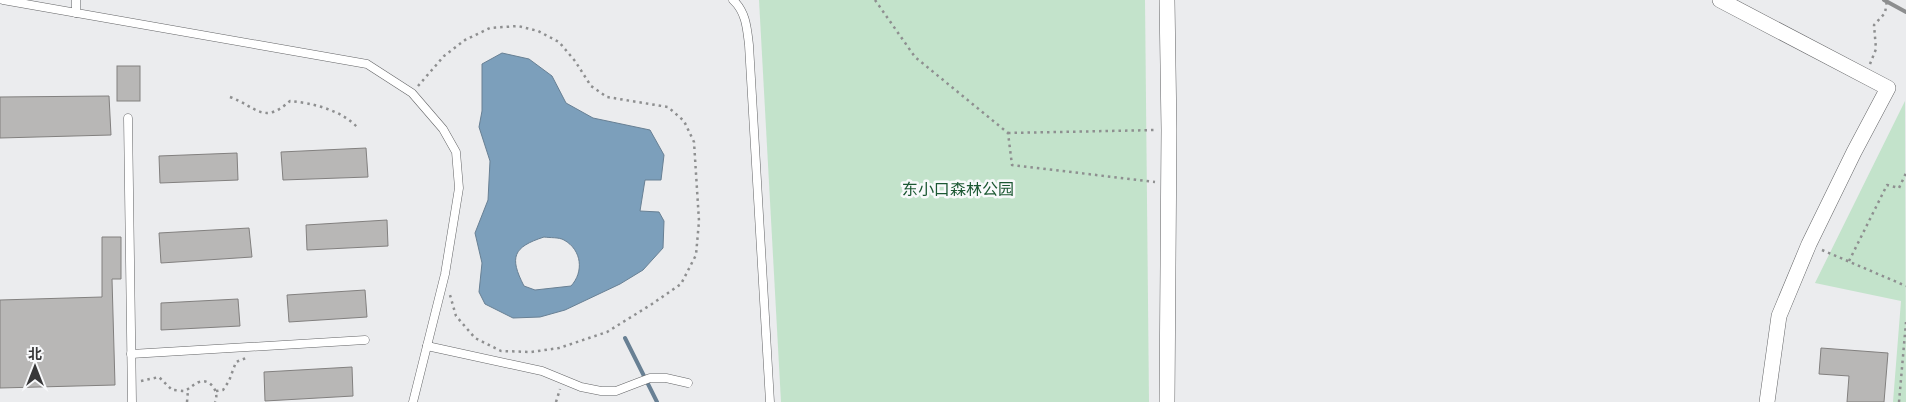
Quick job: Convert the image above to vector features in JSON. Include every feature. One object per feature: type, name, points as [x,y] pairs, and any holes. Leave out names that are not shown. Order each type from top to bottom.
[{"type":"street","points":[[1167,0],[1169,130],[1167,402]]},
{"type":"street","points":[[1720,0],[1888,88],[1809,244],[1779,316],[1767,402]]},
{"type":"lane","points":[[3,0],[367,64],[412,93],[443,129],[456,152],[459,188],[444,274],[413,402]]},
{"type":"lane","points":[[76,0],[76,13]]},
{"type":"lane","points":[[733,0],[740,6],[747,24],[749,45],[770,402]]},
{"type":"lane","points":[[128,118],[132,402]]},
{"type":"lane","points":[[131,354],[364,340]]},
{"type":"lane","points":[[427,346],[542,371],[581,387],[601,391],[616,391],[650,378],[666,378],[688,383]]},
{"type":"path","points":[[875,0],[914,57],[1008,133],[1169,130]]},
{"type":"path","points":[[1861,74],[1870,64],[1876,49],[1874,25],[1885,13],[1886,0]]},
{"type":"path","points":[[412,93],[444,56],[465,40],[490,28],[518,26],[538,31],[559,42],[575,61],[591,86],[606,97],[668,107],[684,121],[694,142],[699,222],[696,256],[681,284],[607,332],[559,348],[531,352],[501,351],[475,338],[456,316],[444,274]]},
{"type":"path","points":[[230,97],[245,102],[253,109],[267,114],[278,111],[290,101],[303,102],[337,114],[358,128]]},
{"type":"path","points":[[1008,133],[1012,165],[1168,184]]},
{"type":"path","points":[[1849,261],[1887,185],[1899,188],[1906,173]]},
{"type":"path","points":[[1809,244],[1906,286]]},
{"type":"path","points":[[1900,402],[1906,322]]},
{"type":"path","points":[[216,391],[223,390],[229,382],[236,362],[256,356],[256,347]]},
{"type":"path","points":[[131,381],[142,381],[160,377],[172,390],[184,390],[200,382],[208,383],[216,391],[217,398],[215,402]]},
{"type":"path","points":[[556,402],[562,380]]},
{"type":"path","points":[[187,402],[189,388]]},
{"type":"green space","name":"东小口森林公园","points":[[759,0],[1145,0],[1149,402],[781,402]]},
{"type":"green space","points":[[1905,101],[1906,402],[1893,402],[1901,301],[1815,283]]},
{"type":"water","points":[[502,53],[529,59],[552,76],[566,103],[593,118],[650,130],[664,155],[661,180],[645,180],[640,211],[659,212],[664,221],[663,248],[643,270],[620,284],[565,310],[540,317],[513,318],[485,304],[479,292],[482,263],[475,233],[488,200],[490,161],[479,127],[482,111],[482,64]],"holes":[[[544,237],[564,240],[575,249],[578,255],[579,268],[578,274],[571,286],[535,290],[524,286],[516,268],[517,254],[526,245]]]},
{"type":"building","points":[[117,66],[140,66],[140,101],[117,101]]},
{"type":"building","points":[[109,96],[111,135],[0,138],[0,97]]},
{"type":"building","points":[[366,148],[368,177],[283,180],[281,152]]},
{"type":"building","points":[[237,153],[238,180],[160,183],[159,156]]},
{"type":"building","points":[[387,220],[388,246],[307,250],[306,225]]},
{"type":"building","points":[[249,228],[252,257],[161,263],[159,233]]},
{"type":"building","points":[[102,237],[121,237],[121,279],[112,279],[115,385],[0,388],[0,300],[102,297]]},
{"type":"building","points":[[365,290],[367,317],[289,322],[287,295]]},
{"type":"building","points":[[238,299],[240,326],[161,330],[161,303]]},
{"type":"building","points":[[1821,348],[1888,353],[1884,402],[1847,402],[1849,376],[1819,374]]},
{"type":"building","points":[[352,367],[353,396],[265,401],[264,372]]},
{"type":"waterway","points":[[625,338],[657,402]]},
{"type":"railway","points":[[1884,0],[1906,12]]}]
